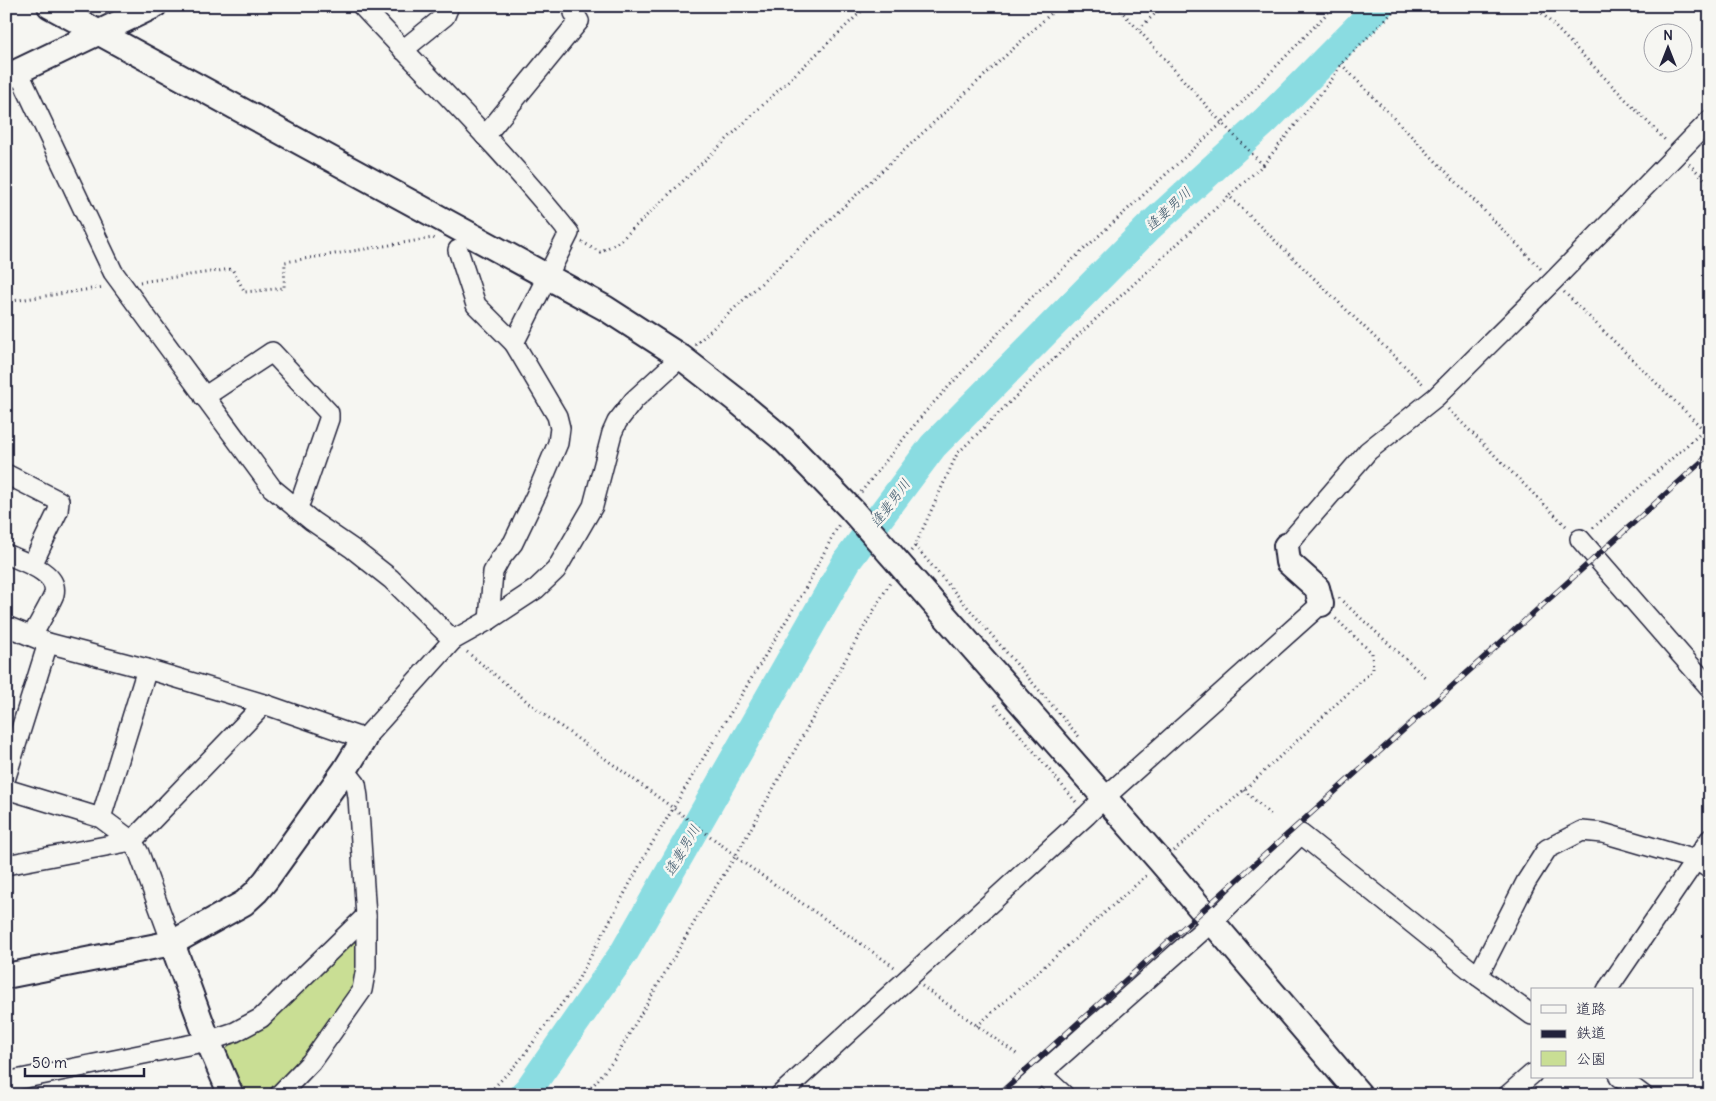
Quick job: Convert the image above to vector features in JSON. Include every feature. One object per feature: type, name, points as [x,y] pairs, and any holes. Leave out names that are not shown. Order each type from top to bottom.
[{"type":"street","points":[[50,6],[98,34],[605,308],[681,358],[784,440],[851,509],[1162,862],[1360,1095]]},
{"type":"street","points":[[154,6],[12,74],[113,272],[272,488],[312,521],[353,549],[391,579],[453,640]]},
{"type":"street","points":[[362,6],[538,194],[569,233],[514,342]]},
{"type":"street","points":[[403,50],[445,16],[449,6]]},
{"type":"street","points":[[485,136],[579,21],[574,13]]},
{"type":"street","points":[[780,1095],[1087,815],[1319,596],[1288,562],[1286,546],[1368,452],[1436,397],[1553,281],[1710,120]]},
{"type":"street","points":[[458,250],[476,305],[514,342],[557,416],[560,428],[558,443],[538,493],[513,543],[500,559],[493,572],[489,620]]},
{"type":"street","points":[[204,397],[272,352],[329,413],[329,419],[301,500],[296,508]]},
{"type":"street","points":[[6,976],[172,943],[244,904],[256,892],[345,770],[364,739],[453,640],[489,620],[536,589],[556,570],[593,506],[616,422],[634,400],[681,358]]},
{"type":"street","points":[[6,474],[60,501],[58,511],[32,566]]},
{"type":"street","points":[[1580,540],[1710,688]]},
{"type":"street","points":[[6,554],[48,575],[51,579],[54,594],[40,639],[6,777]]},
{"type":"street","points":[[6,626],[40,639],[264,704],[364,739]]},
{"type":"street","points":[[101,818],[147,669]]},
{"type":"street","points":[[6,865],[132,842],[264,704]]},
{"type":"street","points":[[279,1095],[311,1062],[362,990],[366,968],[366,916],[356,784],[345,770]]},
{"type":"street","points":[[6,789],[101,818],[132,842],[139,853],[208,1041],[231,1095]]},
{"type":"street","points":[[1478,976],[1526,882],[1547,849],[1572,835],[1582,831],[1603,833],[1703,865]]},
{"type":"street","points":[[1017,1095],[1212,922],[1301,834],[1478,976],[1531,1014]]},
{"type":"street","points":[[1609,988],[1703,865],[1710,839]]},
{"type":"street","points":[[6,1082],[208,1041],[235,1032],[262,1018],[366,916]]},
{"type":"street","points":[[1040,1073],[1064,1095]]},
{"type":"street","points":[[1508,1095],[1531,1075]]},
{"type":"street","points":[[1620,1078],[1644,1095]]},
{"type":"path","points":[[569,233],[592,249],[600,252],[620,241],[867,6]]},
{"type":"path","points":[[681,358],[1059,6]]},
{"type":"path","points":[[1117,6],[1222,123],[1263,165]]},
{"type":"path","points":[[1139,29],[1163,6]]},
{"type":"path","points":[[487,1095],[521,1059],[574,987],[648,850],[804,591],[836,528],[851,509],[864,486],[888,461],[925,412],[1033,296],[1222,123],[1334,6]]},
{"type":"path","points":[[585,1095],[614,1060],[708,899],[735,858],[848,655],[896,560],[916,546],[956,454],[1070,342],[1263,165],[1333,78],[1341,64],[1399,6]]},
{"type":"path","points":[[1535,6],[1710,184]]},
{"type":"path","points":[[1341,64],[1553,281],[1704,430]]},
{"type":"path","points":[[1229,196],[1580,540],[1710,425]]},
{"type":"path","points":[[6,302],[232,269],[246,292],[284,288],[284,262],[433,238],[458,250]]},
{"type":"path","points":[[916,546],[1085,744],[1074,764]]},
{"type":"path","points":[[977,1026],[1244,790],[1373,670],[1372,653],[1319,596],[1323,583],[1427,679]]},
{"type":"path","points":[[453,640],[534,707],[673,808],[731,852],[735,858],[910,977],[1018,1055]]},
{"type":"path","points":[[1244,790],[1271,815]]},
{"type":"green space","points":[[356,932],[361,938],[358,989],[277,1095],[245,1095],[226,1050],[232,1040]]},
{"type":"waterway","name":"逢妻男川","points":[[523,1095],[625,951],[847,561],[933,446],[1148,228],[1266,120],[1379,6]]},
{"type":"railway","points":[[998,1095],[1710,454]]}]
